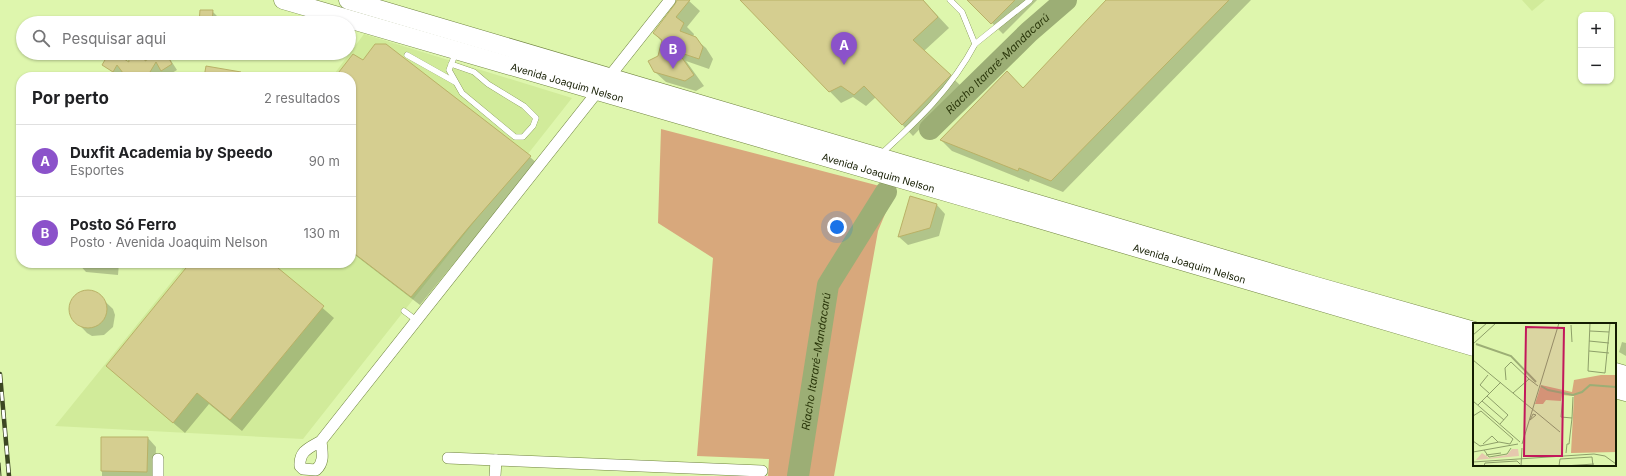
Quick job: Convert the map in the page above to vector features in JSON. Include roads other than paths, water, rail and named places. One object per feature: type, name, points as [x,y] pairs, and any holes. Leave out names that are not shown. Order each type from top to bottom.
[{"type":"main road","name":"Avenida Joaquim Nelson","points":[[283,0],[331,16]]},
{"type":"main road","name":"Avenida Joaquim Nelson","points":[[348,0],[604,84],[996,199],[1473,347]]},
{"type":"main road","name":"Avenida Joaquim Nelson","points":[[356,24],[454,57],[604,84],[878,157],[959,188]]},
{"type":"main road","name":"Avenida Joaquim Nelson","points":[[996,199],[1473,331]]},
{"type":"main road","points":[[1616,372],[1626,376]]},
{"type":"main road","points":[[1616,389],[1626,392]]},
{"type":"street","points":[[320,441],[322,462],[316,470],[309,473],[300,466],[301,455],[305,450],[320,441],[670,0]]},
{"type":"street","points":[[448,458],[690,472],[762,471]]},
{"type":"street","points":[[158,459],[158,476]]},
{"type":"street","points":[[495,476],[496,460]]},
{"type":"lane","points":[[950,0],[962,12],[975,44]]},
{"type":"lane","points":[[878,157],[927,111],[966,62],[975,44],[1030,0]]},
{"type":"lane","points":[[407,55],[455,83]]},
{"type":"lane","points":[[454,57],[488,84],[524,106],[536,118],[536,122],[523,137],[516,137],[462,93],[449,70],[454,57]]},
{"type":"lane","points":[[404,311],[416,320]]},
{"type":"waterway","name":"Riacho Itararé-Mandacarú","points":[[930,129],[1029,32],[1066,0]]},
{"type":"waterway","name":"Riacho Itararé-Mandacarú","points":[[798,476],[828,285],[886,192]]},
{"type":"tram line","points":[[0,463],[1,476]]},
{"type":"railway","points":[[0,374],[9,476]]},
{"type":"place","name":"Duxfit Academia by Speedo","points":[[844,65]]},
{"type":"place","name":"Posto Só Ferro","points":[[673,69]]}]
